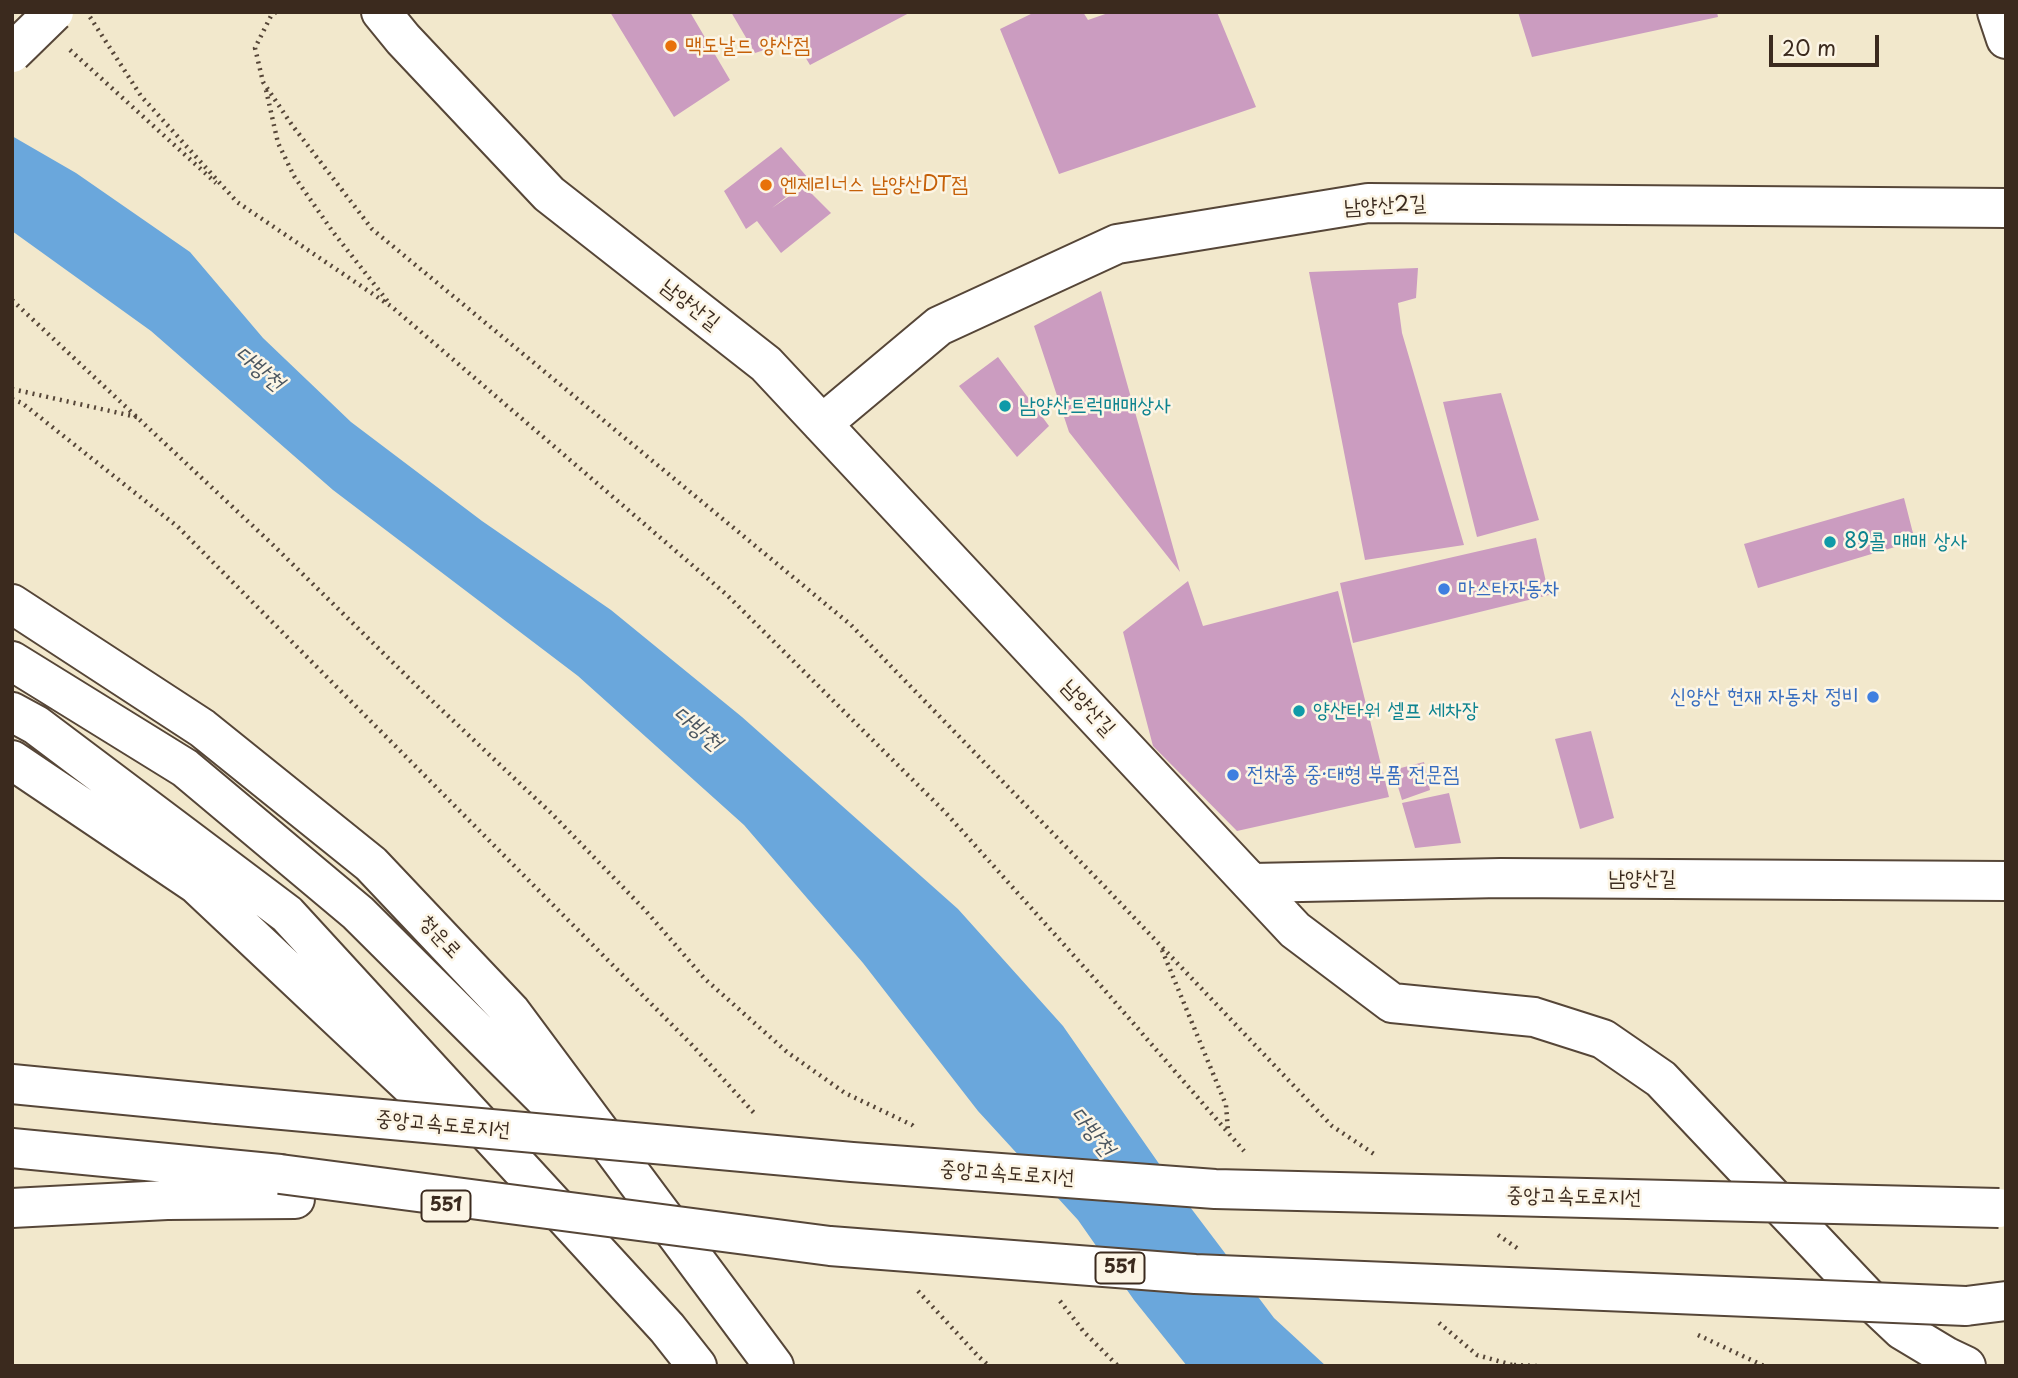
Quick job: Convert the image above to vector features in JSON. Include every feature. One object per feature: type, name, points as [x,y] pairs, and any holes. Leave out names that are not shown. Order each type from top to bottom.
[{"type":"main road","points":[[12,52],[54,12]]},
{"type":"main road","points":[[1997,12],[2006,39]]},
{"type":"main road","name":"남양산길","points":[[394,16],[549,194],[766,364],[1252,883],[1501,878],[2006,881]]},
{"type":"main road","name":"남양산2길","points":[[822,424],[939,326],[1117,244],[1368,203],[2006,208]]},
{"type":"main road","name":"청운로","points":[[12,604],[202,728],[371,864],[511,1012],[774,1366]]},
{"type":"main road","name":"청운로","points":[[12,661],[185,768],[358,913],[544,1098],[774,1366]]},
{"type":"main road","points":[[12,712],[36,725],[287,914],[667,1328],[697,1366]]},
{"type":"main road","points":[[12,760],[196,884],[667,1328]]},
{"type":"main road","points":[[1252,883],[1295,930],[1392,1003],[1534,1017],[1603,1039],[1661,1079],[1867,1297],[1902,1330],[1966,1366]]},
{"type":"main road","name":"중앙고속도로지선","points":[[12,1084],[852,1162],[1215,1189],[2002,1208]]},
{"type":"main road","name":"551","points":[[12,1148],[288,1186],[596,1215],[830,1246],[1195,1274],[1966,1306],[2006,1301]]},
{"type":"main road","name":"551","points":[[12,1208],[154,1200],[288,1186]]},
{"type":"path","points":[[88,12],[141,96],[237,202]]},
{"type":"path","points":[[276,12],[271,16],[255,48],[278,143],[294,176],[333,232],[392,307]]},
{"type":"path","points":[[67,48],[237,202],[392,307],[727,595],[946,813],[1252,1159]]},
{"type":"path","points":[[265,86],[372,229],[851,625],[1332,1126],[1376,1155]]},
{"type":"path","points":[[12,299],[271,543],[552,814],[645,910],[705,979],[787,1052],[845,1093],[912,1125],[962,1171]]},
{"type":"path","points":[[12,388],[138,418]]},
{"type":"path","points":[[12,399],[22,403],[178,527],[682,1035],[757,1115]]},
{"type":"path","points":[[1160,945],[1226,1105],[1228,1132]]},
{"type":"path","points":[[1488,1228],[1521,1250]]},
{"type":"path","points":[[914,1287],[989,1366]]},
{"type":"path","points":[[1052,1291],[1084,1332],[1118,1366]]},
{"type":"path","points":[[1435,1319],[1477,1354],[1515,1365],[1538,1366]]},
{"type":"path","points":[[1691,1332],[1764,1366]]},
{"type":"water","name":"다방천","points":[[12,136],[76,173],[190,252],[263,338],[351,422],[482,521],[611,610],[742,717],[958,909],[1063,1026],[1178,1191],[1274,1318],[1326,1366],[1187,1366],[1134,1300],[1078,1220],[978,1111],[863,963],[744,825],[578,676],[333,490],[151,331],[12,231]]},
{"type":"building","name":"맥도날드 양산점","points":[[610,12],[690,12],[730,80],[674,117]]},
{"type":"building","points":[[731,12],[911,12],[810,65],[795,40],[755,53]]},
{"type":"building","points":[[1035,12],[1083,12],[1088,20],[1111,12],[1217,12],[1256,107],[1059,174],[1000,29]]},
{"type":"building","points":[[1518,12],[1717,12],[1718,17],[1532,57]]},
{"type":"building","points":[[781,147],[809,179],[772,208],[804,186],[831,213],[781,253],[757,221],[746,229],[724,191]]},
{"type":"building","points":[[1418,268],[1416,298],[1398,303],[1402,333],[1464,545],[1365,560],[1309,272]]},
{"type":"building","points":[[1101,291],[1180,572],[1069,432],[1034,326]]},
{"type":"building","name":"남양산트럭매매상사","points":[[998,357],[1049,426],[1017,457],[959,386]]},
{"type":"building","points":[[1501,393],[1539,520],[1477,537],[1443,402]]},
{"type":"building","name":"89콜 매매 상사","points":[[1904,498],[1915,541],[1758,588],[1744,544]]},
{"type":"building","name":"마스타자동차","points":[[1536,538],[1549,595],[1353,643],[1340,583]]},
{"type":"building","name":"양산타워 셀프 세차장","points":[[1188,581],[1203,626],[1338,591],[1389,797],[1237,831],[1153,746],[1123,632]]},
{"type":"building","points":[[1591,731],[1614,818],[1580,829],[1555,739]]},
{"type":"building","points":[[1424,762],[1430,790],[1402,800],[1393,770]]},
{"type":"building","points":[[1449,793],[1461,843],[1415,848],[1402,803]]},
{"type":"place","name":"맥도날드 양산점","points":[[671,46]]},
{"type":"place","name":"엔제리너스 남양산DT점","points":[[766,185]]},
{"type":"place","name":"남양산트럭매매상사","points":[[1005,406]]},
{"type":"place","name":"89콜 매매 상사","points":[[1830,542]]},
{"type":"place","name":"마스타자동차","points":[[1444,589]]},
{"type":"place","name":"신양산 현재 자동차 정비","points":[[1873,697]]},
{"type":"place","name":"양산타워 셀프 세차장","points":[[1299,711]]},
{"type":"place","name":"전차종 중·대형 부품 전문점","points":[[1233,775]]}]
